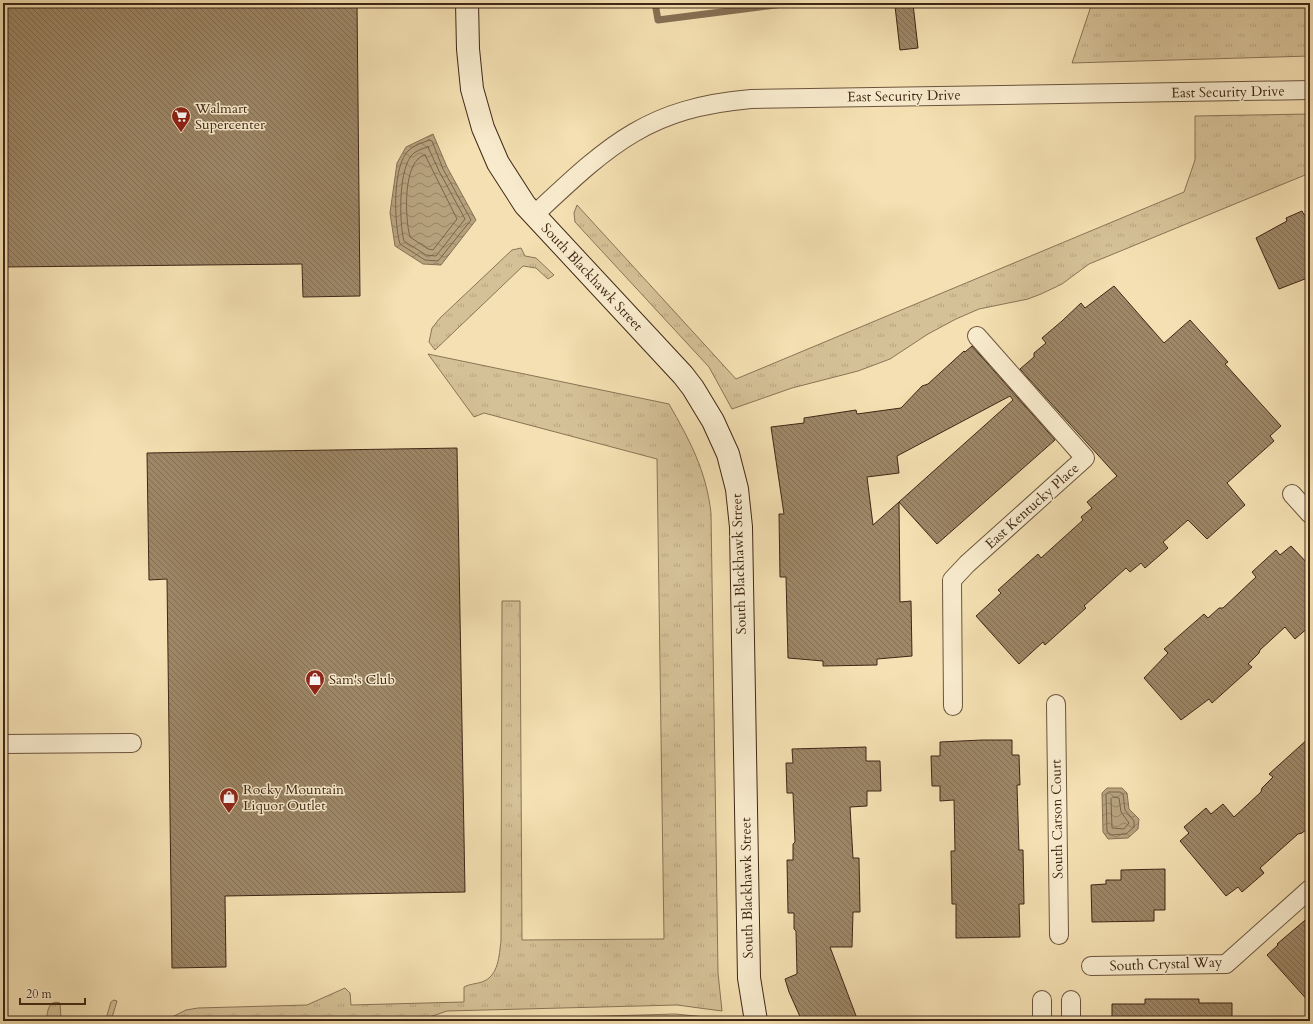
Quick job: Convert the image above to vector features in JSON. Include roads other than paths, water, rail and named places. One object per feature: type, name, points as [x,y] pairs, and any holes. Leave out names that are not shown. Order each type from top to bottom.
[{"type":"street","name":"South Blackhawk Street","points":[[467,3],[470,73],[477,112],[498,163],[534,215],[684,376],[713,421],[728,454],[733,472],[741,527],[749,978],[756,1021]]},
{"type":"street","name":"East Security Drive","points":[[534,215],[588,164],[621,139],[641,127],[674,113],[722,101],[759,99],[1310,90]]},
{"type":"street","name":"East Kentucky Place","points":[[954,706],[952,580],[967,564],[1085,458],[977,336]]},
{"type":"street","points":[[1292,494],[1310,514]]},
{"type":"street","name":"South Carson Court","points":[[1056,704],[1059,935]]},
{"type":"street","points":[[3,744],[132,743]]},
{"type":"street","name":"South Crystal Way","points":[[1091,966],[1226,964],[1310,889]]},
{"type":"street","points":[[1042,1000],[1042,1021]]},
{"type":"street","points":[[1071,1000],[1071,1021]]},
{"type":"water","points":[[433,134],[447,167],[476,220],[441,265],[423,264],[395,246],[390,213],[397,163],[406,147]]},
{"type":"water","points":[[1107,788],[1122,788],[1127,793],[1129,809],[1139,819],[1138,829],[1128,838],[1108,839],[1103,832],[1102,793]]},
{"type":"waterway","points":[[655,3],[658,20],[791,3]]},
{"type":"place","name":"Walmart Supercenter","points":[[181,133]]},
{"type":"place","name":"Sam's Club","points":[[315,696]]},
{"type":"place","name":"Rocky Mountain Liquor Outlet","points":[[229,814]]}]
